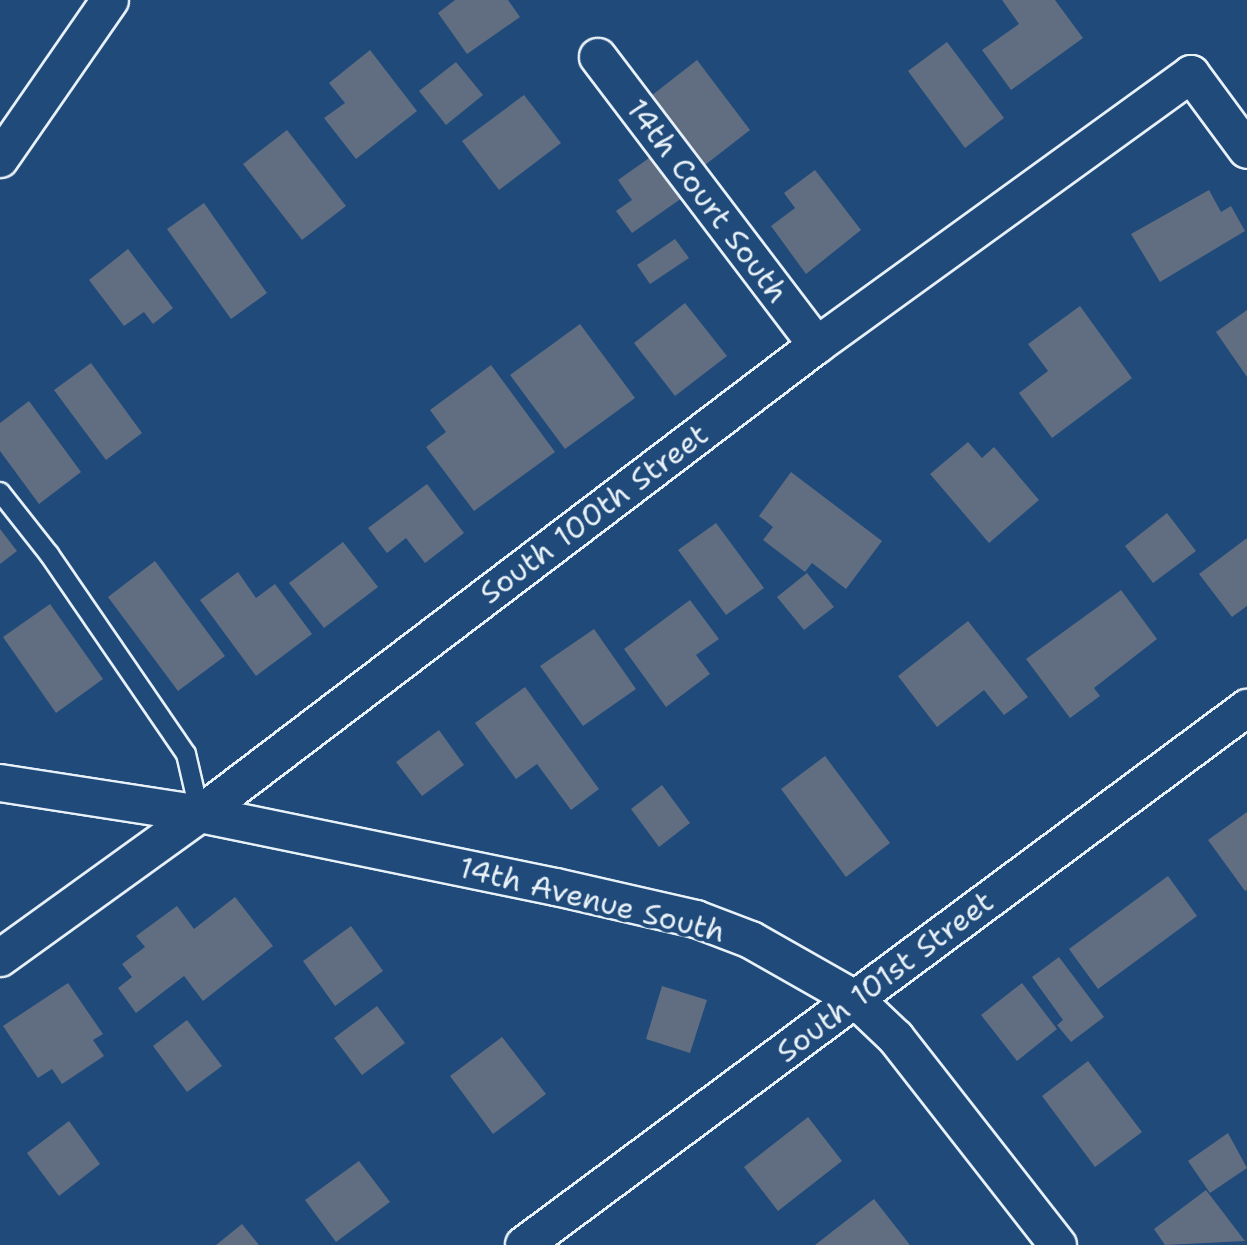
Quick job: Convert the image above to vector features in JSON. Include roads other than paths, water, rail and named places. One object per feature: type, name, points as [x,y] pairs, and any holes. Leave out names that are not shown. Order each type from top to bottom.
[{"type":"street","points":[[0,159],[110,0]]},
{"type":"street","name":"14th Court South","points":[[598,57],[817,345]]},
{"type":"street","name":"South 100th Street","points":[[0,958],[200,814],[817,345],[1191,74],[1247,150]]},
{"type":"street","name":"South 101st Street","points":[[524,1245],[1247,708]]},
{"type":"street","name":"14th Avenue South","points":[[0,783],[200,814],[696,919],[800,964],[855,999],[932,1080],[1058,1245]]},
{"type":"lane","points":[[0,492],[49,554],[186,754],[200,814]]}]
